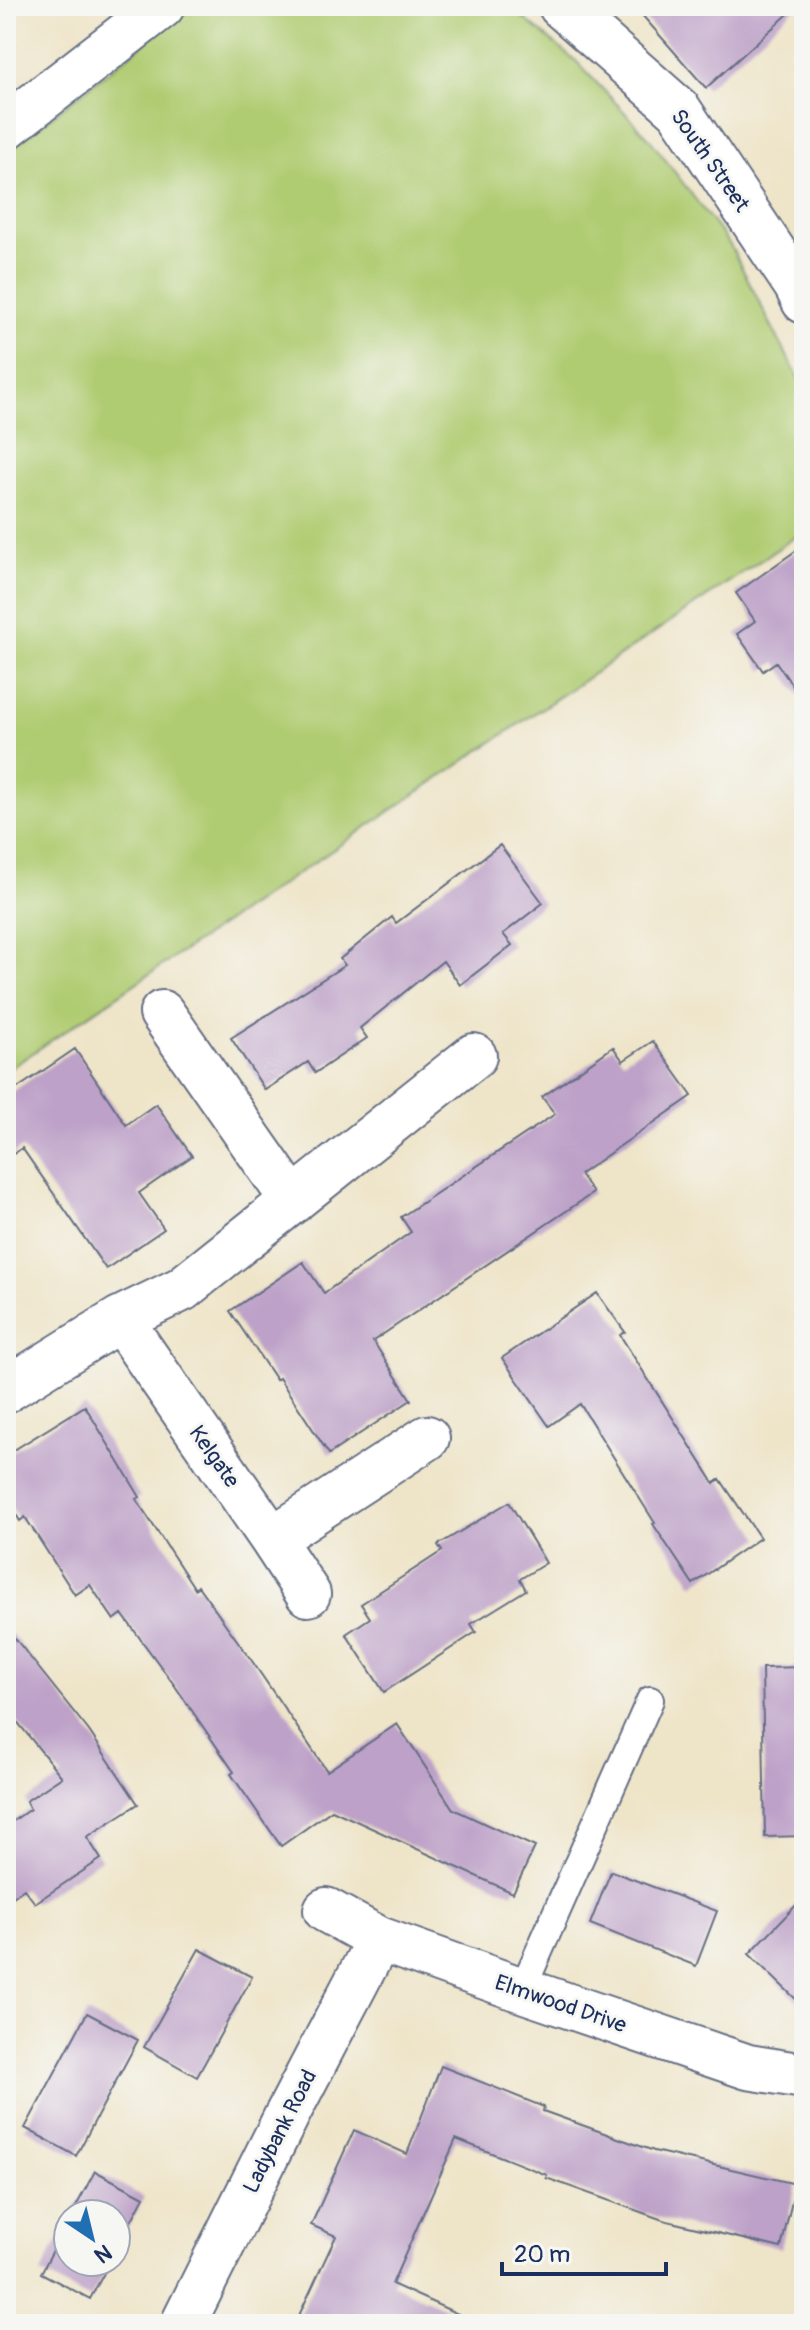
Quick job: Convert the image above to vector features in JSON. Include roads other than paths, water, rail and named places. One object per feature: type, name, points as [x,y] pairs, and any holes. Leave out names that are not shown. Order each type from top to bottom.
[{"type":"street","points":[[6,127],[162,6]]},
{"type":"street","name":"South Street","points":[[561,6],[679,110],[804,301]]},
{"type":"street","points":[[162,1013],[293,1201]]},
{"type":"street","points":[[6,1390],[120,1319],[182,1289],[474,1056]]},
{"type":"street","name":"Kelgate","points":[[120,1319],[308,1594]]},
{"type":"street","points":[[272,1539],[427,1438]]},
{"type":"street","name":"Elmwood Drive","points":[[326,1910],[379,1939],[522,1990],[748,2067],[804,2076]]},
{"type":"street","name":"Ladybank Road","points":[[183,2324],[379,1939]]},
{"type":"lane","points":[[522,1990],[650,1700]]}]
